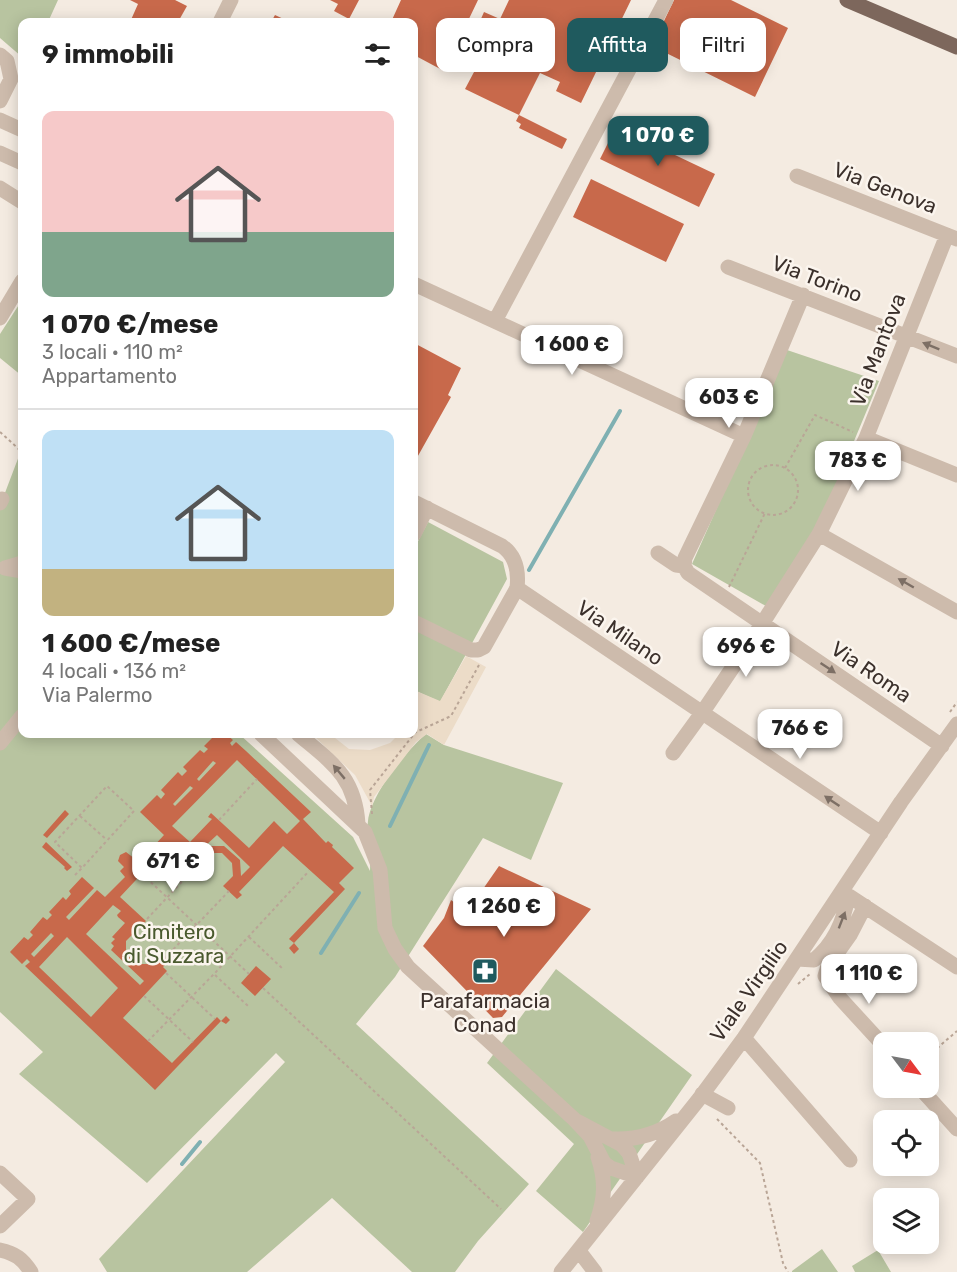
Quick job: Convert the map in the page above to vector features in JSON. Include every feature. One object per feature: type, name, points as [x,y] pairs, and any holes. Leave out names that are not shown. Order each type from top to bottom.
[{"type":"main road","points":[[852,2],[957,47]]},
{"type":"street","points":[[222,18],[231,0]]},
{"type":"street","points":[[495,321],[666,0]]},
{"type":"street","points":[[0,55],[8,61],[11,79],[0,101]]},
{"type":"street","points":[[0,120],[18,128]]},
{"type":"street","points":[[0,153],[18,162]]},
{"type":"street","name":"Via Genova","points":[[797,176],[952,237]]},
{"type":"street","points":[[0,188],[18,199]]},
{"type":"street","name":"Via Mantova","points":[[673,753],[762,624],[819,534],[866,438],[906,336],[952,237]]},
{"type":"street","name":"Via Torino","points":[[728,267],[957,356]]},
{"type":"street","points":[[418,286],[744,436]]},
{"type":"street","points":[[0,318],[18,288]]},
{"type":"street","points":[[684,566],[685,558],[744,436],[803,295]]},
{"type":"street","points":[[866,438],[957,475]]},
{"type":"street","points":[[418,624],[471,650],[476,650],[484,647],[517,588],[517,569],[508,550],[421,505]]},
{"type":"street","points":[[819,534],[957,612]]},
{"type":"street","name":"Via Roma","points":[[658,553],[676,565],[684,566],[688,573],[942,746]]},
{"type":"street","points":[[3,569],[18,564]]},
{"type":"street","points":[[3,569],[18,571]]},
{"type":"street","name":"Via Milano","points":[[517,588],[881,834]]},
{"type":"street","points":[[0,743],[18,721]]},
{"type":"street","name":"Viale Virgilio","points":[[561,1272],[688,1113],[744,1038],[797,959],[846,894],[881,834],[942,746],[951,722]]},
{"type":"street","points":[[265,738],[361,828]]},
{"type":"street","points":[[302,738],[339,771],[351,788],[357,804],[361,828],[380,870],[385,928],[395,950],[408,967],[590,1136],[603,1172],[604,1202],[594,1231]]},
{"type":"street","points":[[846,894],[957,967]]},
{"type":"street","points":[[865,906],[850,935],[828,966],[825,976],[830,985],[873,1034]]},
{"type":"street","points":[[744,1038],[850,1161]]},
{"type":"street","points":[[702,1094],[729,1108]]},
{"type":"street","points":[[929,1098],[957,1129]]},
{"type":"street","points":[[612,1139],[642,1138],[663,1131],[688,1113]]},
{"type":"street","points":[[575,1120],[622,1145],[629,1154],[637,1177]]},
{"type":"street","points":[[596,1151],[604,1163],[611,1168],[637,1177]]},
{"type":"street","points":[[0,1173],[28,1199],[0,1226]]},
{"type":"street","points":[[0,1250],[16,1255],[31,1272]]},
{"type":"street","points":[[579,1251],[595,1272]]},
{"type":"path","points":[[785,468],[815,415],[866,438]]},
{"type":"path","points":[[0,432],[18,448]]},
{"type":"path","points":[[777,465],[785,468],[796,480],[798,488],[794,504],[788,510],[781,514],[765,513],[758,509],[749,496],[750,479],[762,468],[777,465]]},
{"type":"path","points":[[724,597],[765,513]]},
{"type":"path","points":[[418,731],[451,716],[480,663],[481,659],[476,650]]},
{"type":"path","points":[[951,722],[957,702]]},
{"type":"path","points":[[361,828],[372,830],[370,790],[410,738]]},
{"type":"path","points":[[219,820],[257,779]]},
{"type":"path","points":[[75,875],[82,868],[134,811],[107,786],[55,842],[82,868]]},
{"type":"path","points":[[80,815],[107,840]]},
{"type":"path","points":[[148,1041],[214,974],[309,871]]},
{"type":"path","points":[[142,874],[249,974]]},
{"type":"path","points":[[147,919],[189,874]]},
{"type":"path","points":[[165,958],[229,891]]},
{"type":"path","points":[[249,937],[284,970]]},
{"type":"path","points":[[166,972],[215,1018]]},
{"type":"path","points":[[214,974],[248,1005]]},
{"type":"path","points":[[263,988],[501,1209]]},
{"type":"path","points":[[144,996],[193,1042]]},
{"type":"path","points":[[939,1047],[957,1031]]},
{"type":"path","points":[[715,1116],[759,1163],[783,1263],[788,1272]]},
{"type":"green space","points":[[0,0],[58,0],[50,18],[18,18],[18,54],[0,38]]},
{"type":"green space","points":[[18,306],[18,373],[0,358],[0,334]]},
{"type":"green space","points":[[787,350],[879,381],[817,530],[771,609],[692,564]]},
{"type":"green space","name":"Cimitero di Suzzara","points":[[18,459],[18,738],[243,738],[353,837],[370,871],[368,821],[371,810],[382,786],[409,751],[426,734],[444,745],[563,783],[531,860],[483,838],[395,977],[356,1024],[529,1184],[478,1241],[455,1272],[412,1272],[332,1198],[247,1272],[107,1272],[99,1259],[285,1062],[276,1053],[147,1183],[19,1074],[43,1052],[0,1012],[0,506]]},
{"type":"green space","points":[[428,522],[503,562],[507,579],[440,702],[418,692],[418,541]]},
{"type":"green space","points":[[556,969],[692,1075],[583,1232],[536,1191],[574,1144],[487,1063]]},
{"type":"green space","points":[[822,1249],[838,1272],[792,1272],[792,1271]]},
{"type":"green space","points":[[873,1253],[880,1254],[891,1272],[855,1272],[852,1266]]},
{"type":"shaded area","points":[[466,656],[486,667],[444,745],[427,734],[416,742],[374,797],[372,806],[355,775],[316,738],[335,738],[349,749],[370,750],[390,743],[395,738],[418,738],[418,692],[440,701]]},
{"type":"building","points":[[130,0],[175,0],[187,6],[180,18],[132,18],[138,4]]},
{"type":"building","points":[[330,0],[359,0],[350,18],[334,11],[338,4]]},
{"type":"building","points":[[401,0],[478,0],[469,18],[436,18],[436,67],[418,57],[418,18],[393,18]]},
{"type":"building","points":[[509,0],[631,0],[622,18],[567,18],[567,72],[596,72],[581,103],[556,91],[560,82],[540,73],[519,115],[465,89],[474,72],[555,72],[555,18],[500,18]]},
{"type":"building","points":[[674,0],[731,0],[788,28],[755,97],[705,72],[766,72],[766,18],[680,18],[680,60],[668,54],[668,18],[665,18]]},
{"type":"building","points":[[484,12],[498,18],[481,18]]},
{"type":"building","points":[[519,115],[567,139],[562,149],[519,128],[521,124],[516,121]]},
{"type":"building","points":[[616,127],[715,174],[699,207],[600,159]]},
{"type":"building","points":[[591,179],[684,224],[666,262],[573,217]]},
{"type":"building","points":[[418,345],[461,368],[448,395],[451,397],[418,456]]},
{"type":"building","points":[[212,738],[231,738],[233,740],[230,743],[232,746],[236,742],[311,812],[303,819],[326,843],[328,841],[333,845],[332,847],[354,868],[339,883],[345,889],[294,943],[289,939],[334,892],[283,846],[239,892],[242,895],[237,899],[223,886],[233,876],[232,863],[222,853],[207,853],[188,873],[164,850],[120,897],[146,921],[126,941],[126,954],[137,964],[151,964],[160,954],[169,961],[163,967],[167,971],[123,1018],[172,1063],[217,1017],[221,1021],[155,1090],[25,966],[30,962],[27,959],[22,964],[10,952],[24,937],[28,940],[33,935],[30,932],[43,917],[47,920],[52,915],[49,912],[63,897],[66,900],[71,894],[69,891],[82,877],[94,888],[66,917],[69,920],[97,890],[105,897],[125,877],[120,871],[124,867],[118,861],[120,855],[126,852],[139,862],[164,835],[140,812],[157,795],[161,799],[165,794],[161,790],[178,772],[182,776],[187,771],[183,767],[200,750],[204,753],[208,749],[204,746]],"holes":[[[237,760],[300,821],[287,834],[274,821],[249,848],[211,813],[208,817],[212,819],[190,842],[172,826]],[[213,761],[216,763],[199,781],[197,779]],[[190,786],[193,788],[175,806],[173,804]],[[217,835],[250,867],[241,876],[240,860],[224,846],[205,846]],[[113,905],[121,911],[117,915],[125,923],[112,937],[115,939],[111,943],[114,946],[111,950],[144,981],[140,985],[86,934]],[[51,933],[54,936],[34,957],[31,954]],[[67,937],[118,988],[91,1017],[39,967]]]},
{"type":"building","points":[[65,810],[69,814],[47,838],[43,835]]},
{"type":"building","points":[[46,842],[72,867],[67,871],[42,847]]},
{"type":"building","points":[[499,866],[591,909],[502,1017],[493,1018],[423,946],[444,918],[451,900],[467,912]]},
{"type":"building","points":[[294,943],[299,949],[294,954],[289,948]]},
{"type":"building","points":[[256,966],[271,979],[255,996],[241,983]]},
{"type":"building","points":[[226,1016],[230,1020],[226,1024],[221,1021]]},
{"type":"waterway","points":[[529,570],[620,411]]},
{"type":"waterway","points":[[390,826],[429,745]]},
{"type":"waterway","points":[[321,953],[359,893]]},
{"type":"waterway","points":[[182,1164],[200,1142]]},
{"type":"place","name":"Parafarmacia Conad","points":[[485,971]]}]
